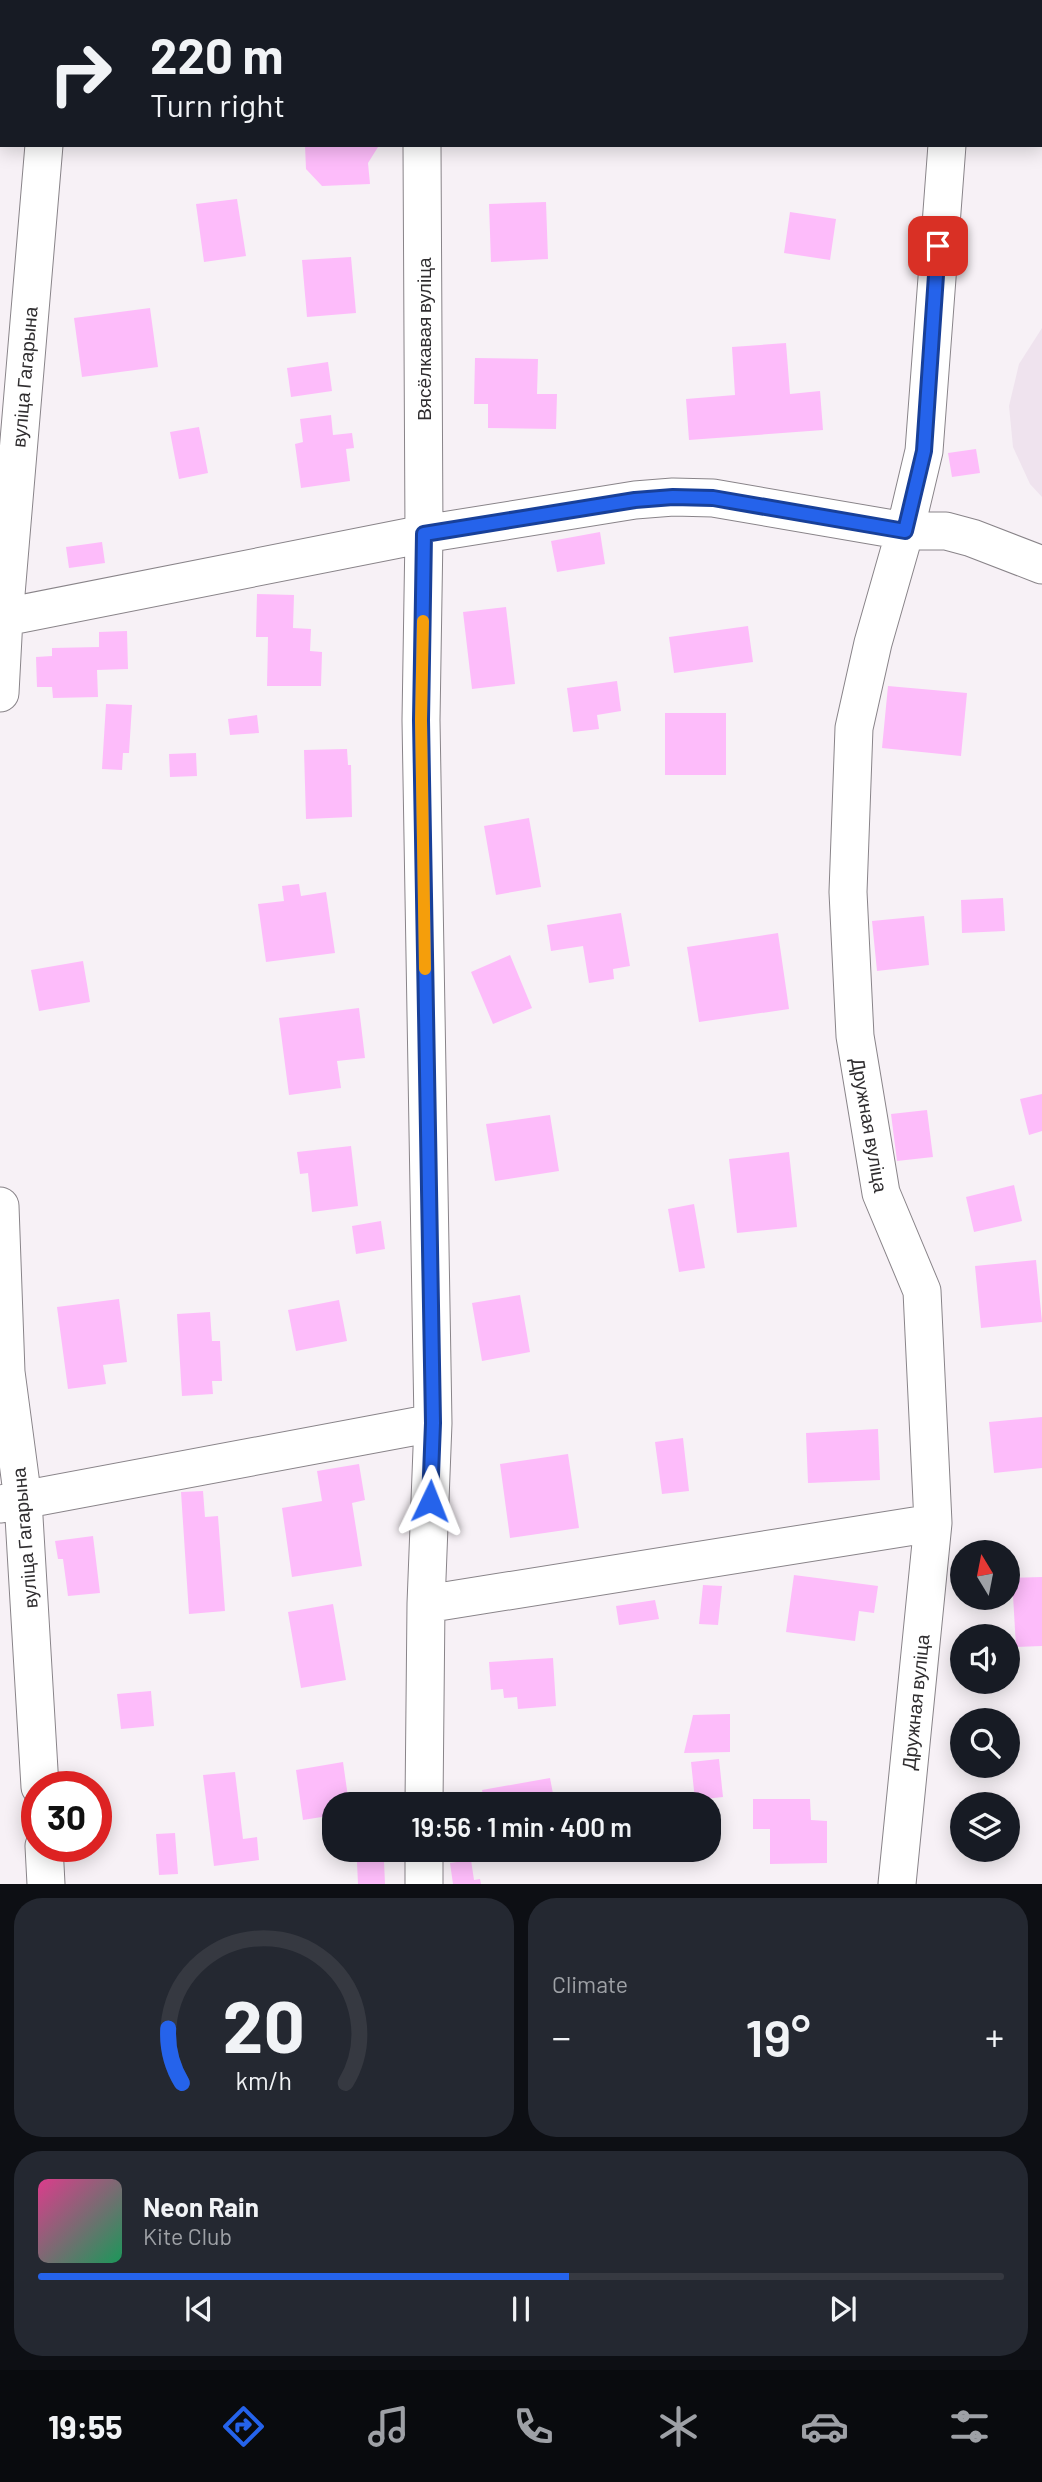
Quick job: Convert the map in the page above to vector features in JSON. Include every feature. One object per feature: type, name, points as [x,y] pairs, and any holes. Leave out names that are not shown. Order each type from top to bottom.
[{"type":"street","name":"вуліца Гагарына","points":[[0,693],[2,618],[44,147]]},
{"type":"street","name":"Вясёлкавая вуліца","points":[[422,147],[424,534],[421,720],[433,1423],[426,1604]]},
{"type":"street","name":"Дружная вуліца","points":[[898,1884],[933,1523],[922,1291],[881,1193],[855,1036],[848,892],[854,728],[873,643],[905,531],[924,451],[947,147]]},
{"type":"street","points":[[2,618],[424,534],[635,500],[673,497],[713,498],[905,531],[946,531],[1042,565]]},
{"type":"street","name":"вуліца Гагарына","points":[[0,1206],[11,1502],[38,1771]]},
{"type":"street","points":[[11,1502],[433,1423]]},
{"type":"street","points":[[424,1792],[426,1604],[933,1523]]},
{"type":"street","points":[[45,1862],[46,1884]]},
{"type":"street","points":[[424,1862],[424,1884]]},
{"type":"shaded area","points":[[1042,328],[1042,497],[1030,484],[1013,447],[1009,406],[1019,364]]},
{"type":"building","points":[[305,147],[378,147],[368,163],[370,184],[322,186],[306,169]]},
{"type":"building","points":[[237,199],[246,256],[204,262],[196,204]]},
{"type":"building","points":[[546,202],[548,259],[491,262],[489,204]]},
{"type":"building","points":[[790,212],[836,219],[830,260],[784,253]]},
{"type":"building","points":[[351,257],[356,313],[307,317],[302,260]]},
{"type":"building","points":[[150,308],[158,367],[82,377],[74,318]]},
{"type":"building","points":[[786,343],[790,394],[820,391],[823,430],[689,440],[686,399],[735,395],[732,347]]},
{"type":"building","points":[[475,358],[538,359],[537,394],[557,394],[556,429],[488,428],[488,404],[474,404]]},
{"type":"building","points":[[328,362],[332,391],[291,397],[287,368]]},
{"type":"building","points":[[331,415],[333,435],[352,433],[354,448],[346,449],[350,481],[301,488],[295,444],[303,442],[300,419]]},
{"type":"building","points":[[199,427],[208,473],[179,479],[170,432]]},
{"type":"building","points":[[976,449],[980,473],[952,477],[948,453]]},
{"type":"building","points":[[600,532],[605,564],[557,572],[551,541]]},
{"type":"building","points":[[102,542],[105,563],[69,568],[66,547]]},
{"type":"building","points":[[257,594],[294,595],[293,628],[311,629],[310,651],[322,652],[321,686],[267,686],[268,637],[256,637]]},
{"type":"building","points":[[506,607],[515,684],[472,689],[463,612]]},
{"type":"building","points":[[748,626],[753,662],[674,673],[669,637]]},
{"type":"building","points":[[127,631],[128,669],[97,670],[98,697],[53,698],[52,687],[37,687],[36,657],[52,656],[52,648],[99,647],[99,632]]},
{"type":"building","points":[[617,681],[621,711],[597,715],[599,729],[573,732],[567,688]]},
{"type":"building","points":[[888,686],[967,693],[961,756],[882,748]]},
{"type":"building","points":[[106,704],[132,705],[129,753],[123,753],[122,770],[102,769]]},
{"type":"building","points":[[665,713],[726,713],[726,775],[665,775]]},
{"type":"building","points":[[257,715],[259,733],[230,735],[228,719]]},
{"type":"building","points":[[347,749],[348,765],[351,765],[352,817],[306,819],[304,750]]},
{"type":"building","points":[[196,753],[197,776],[170,777],[169,754]]},
{"type":"building","points":[[529,818],[541,887],[496,895],[484,826]]},
{"type":"building","points":[[299,884],[301,896],[326,892],[335,953],[266,962],[258,904],[284,901],[282,886]]},
{"type":"building","points":[[1003,898],[1005,931],[962,933],[961,900]]},
{"type":"building","points":[[621,913],[630,966],[613,969],[614,979],[589,983],[583,946],[551,951],[547,925]]},
{"type":"building","points":[[924,916],[929,965],[877,971],[872,921]]},
{"type":"building","points":[[778,933],[789,1009],[699,1022],[687,947]]},
{"type":"building","points":[[510,955],[532,1008],[493,1024],[471,972]]},
{"type":"building","points":[[83,961],[90,1002],[39,1011],[31,970]]},
{"type":"building","points":[[359,1008],[365,1058],[337,1061],[341,1088],[289,1095],[279,1018]]},
{"type":"building","points":[[1042,1094],[1042,1131],[1029,1135],[1020,1099]]},
{"type":"building","points":[[927,1110],[933,1157],[897,1161],[891,1114]]},
{"type":"building","points":[[550,1115],[559,1171],[495,1181],[486,1124]]},
{"type":"building","points":[[351,1146],[358,1206],[312,1212],[308,1173],[300,1174],[297,1152]]},
{"type":"building","points":[[789,1152],[797,1227],[737,1233],[729,1159]]},
{"type":"building","points":[[1014,1185],[1022,1221],[974,1232],[966,1197]]},
{"type":"building","points":[[694,1204],[705,1268],[679,1272],[668,1209]]},
{"type":"building","points":[[381,1221],[385,1249],[356,1254],[352,1226]]},
{"type":"building","points":[[1036,1260],[1042,1322],[981,1328],[975,1266]]},
{"type":"building","points":[[520,1295],[530,1352],[482,1361],[472,1303]]},
{"type":"building","points":[[119,1299],[127,1362],[103,1365],[106,1384],[68,1389],[57,1307]]},
{"type":"building","points":[[339,1300],[347,1341],[296,1351],[288,1310]]},
{"type":"building","points":[[210,1312],[212,1341],[220,1341],[222,1381],[212,1381],[213,1394],[182,1396],[177,1314]]},
{"type":"building","points":[[1042,1417],[1042,1468],[994,1473],[989,1422]]},
{"type":"building","points":[[878,1429],[880,1480],[808,1483],[806,1433]]},
{"type":"building","points":[[683,1438],[689,1491],[662,1494],[655,1442]]},
{"type":"building","points":[[568,1454],[579,1528],[510,1538],[500,1464]]},
{"type":"building","points":[[359,1464],[365,1500],[352,1503],[362,1566],[292,1577],[282,1508],[322,1501],[317,1471]]},
{"type":"building","points":[[203,1491],[205,1517],[218,1516],[225,1611],[189,1614],[181,1492]]},
{"type":"building","points":[[93,1536],[100,1593],[68,1596],[63,1559],[58,1559],[55,1541]]},
{"type":"building","points":[[794,1575],[878,1586],[874,1613],[859,1611],[855,1641],[786,1632]]},
{"type":"building","points":[[1042,1577],[1042,1646],[1020,1647],[1020,1624],[1015,1624],[1014,1610],[1020,1610],[1020,1578]]},
{"type":"building","points":[[703,1585],[722,1586],[718,1625],[699,1624]]},
{"type":"building","points":[[655,1600],[659,1619],[619,1625],[616,1606]]},
{"type":"building","points":[[333,1604],[346,1680],[301,1688],[288,1612]]},
{"type":"building","points":[[553,1658],[556,1706],[518,1709],[517,1697],[504,1698],[503,1689],[491,1690],[489,1662]]},
{"type":"building","points":[[151,1691],[154,1726],[121,1729],[117,1694]]},
{"type":"building","points":[[730,1714],[730,1752],[684,1753],[693,1715]]},
{"type":"building","points":[[719,1759],[723,1797],[721,1792],[694,1792],[691,1762]]},
{"type":"building","points":[[343,1762],[347,1792],[322,1792],[322,1817],[303,1820],[296,1770]]},
{"type":"building","points":[[235,1772],[243,1839],[257,1837],[259,1860],[214,1866],[203,1775]]},
{"type":"building","points":[[550,1778],[553,1792],[482,1792]]},
{"type":"building","points":[[753,1799],[810,1799],[811,1820],[827,1821],[827,1863],[770,1864],[770,1829],[753,1829]]},
{"type":"building","points":[[175,1833],[178,1874],[159,1875],[156,1834]]},
{"type":"building","points":[[357,1862],[384,1862],[385,1884],[358,1884]]},
{"type":"building","points":[[471,1862],[474,1880],[480,1879],[481,1884],[453,1884],[450,1863]]},
{"type":"slow traffic","points":[[423,621],[421,720],[425,969]]},
{"type":"route","points":[[430,1501],[433,1423],[421,720],[424,534],[635,500],[673,497],[713,498],[905,531],[924,451],[938,246]]}]
